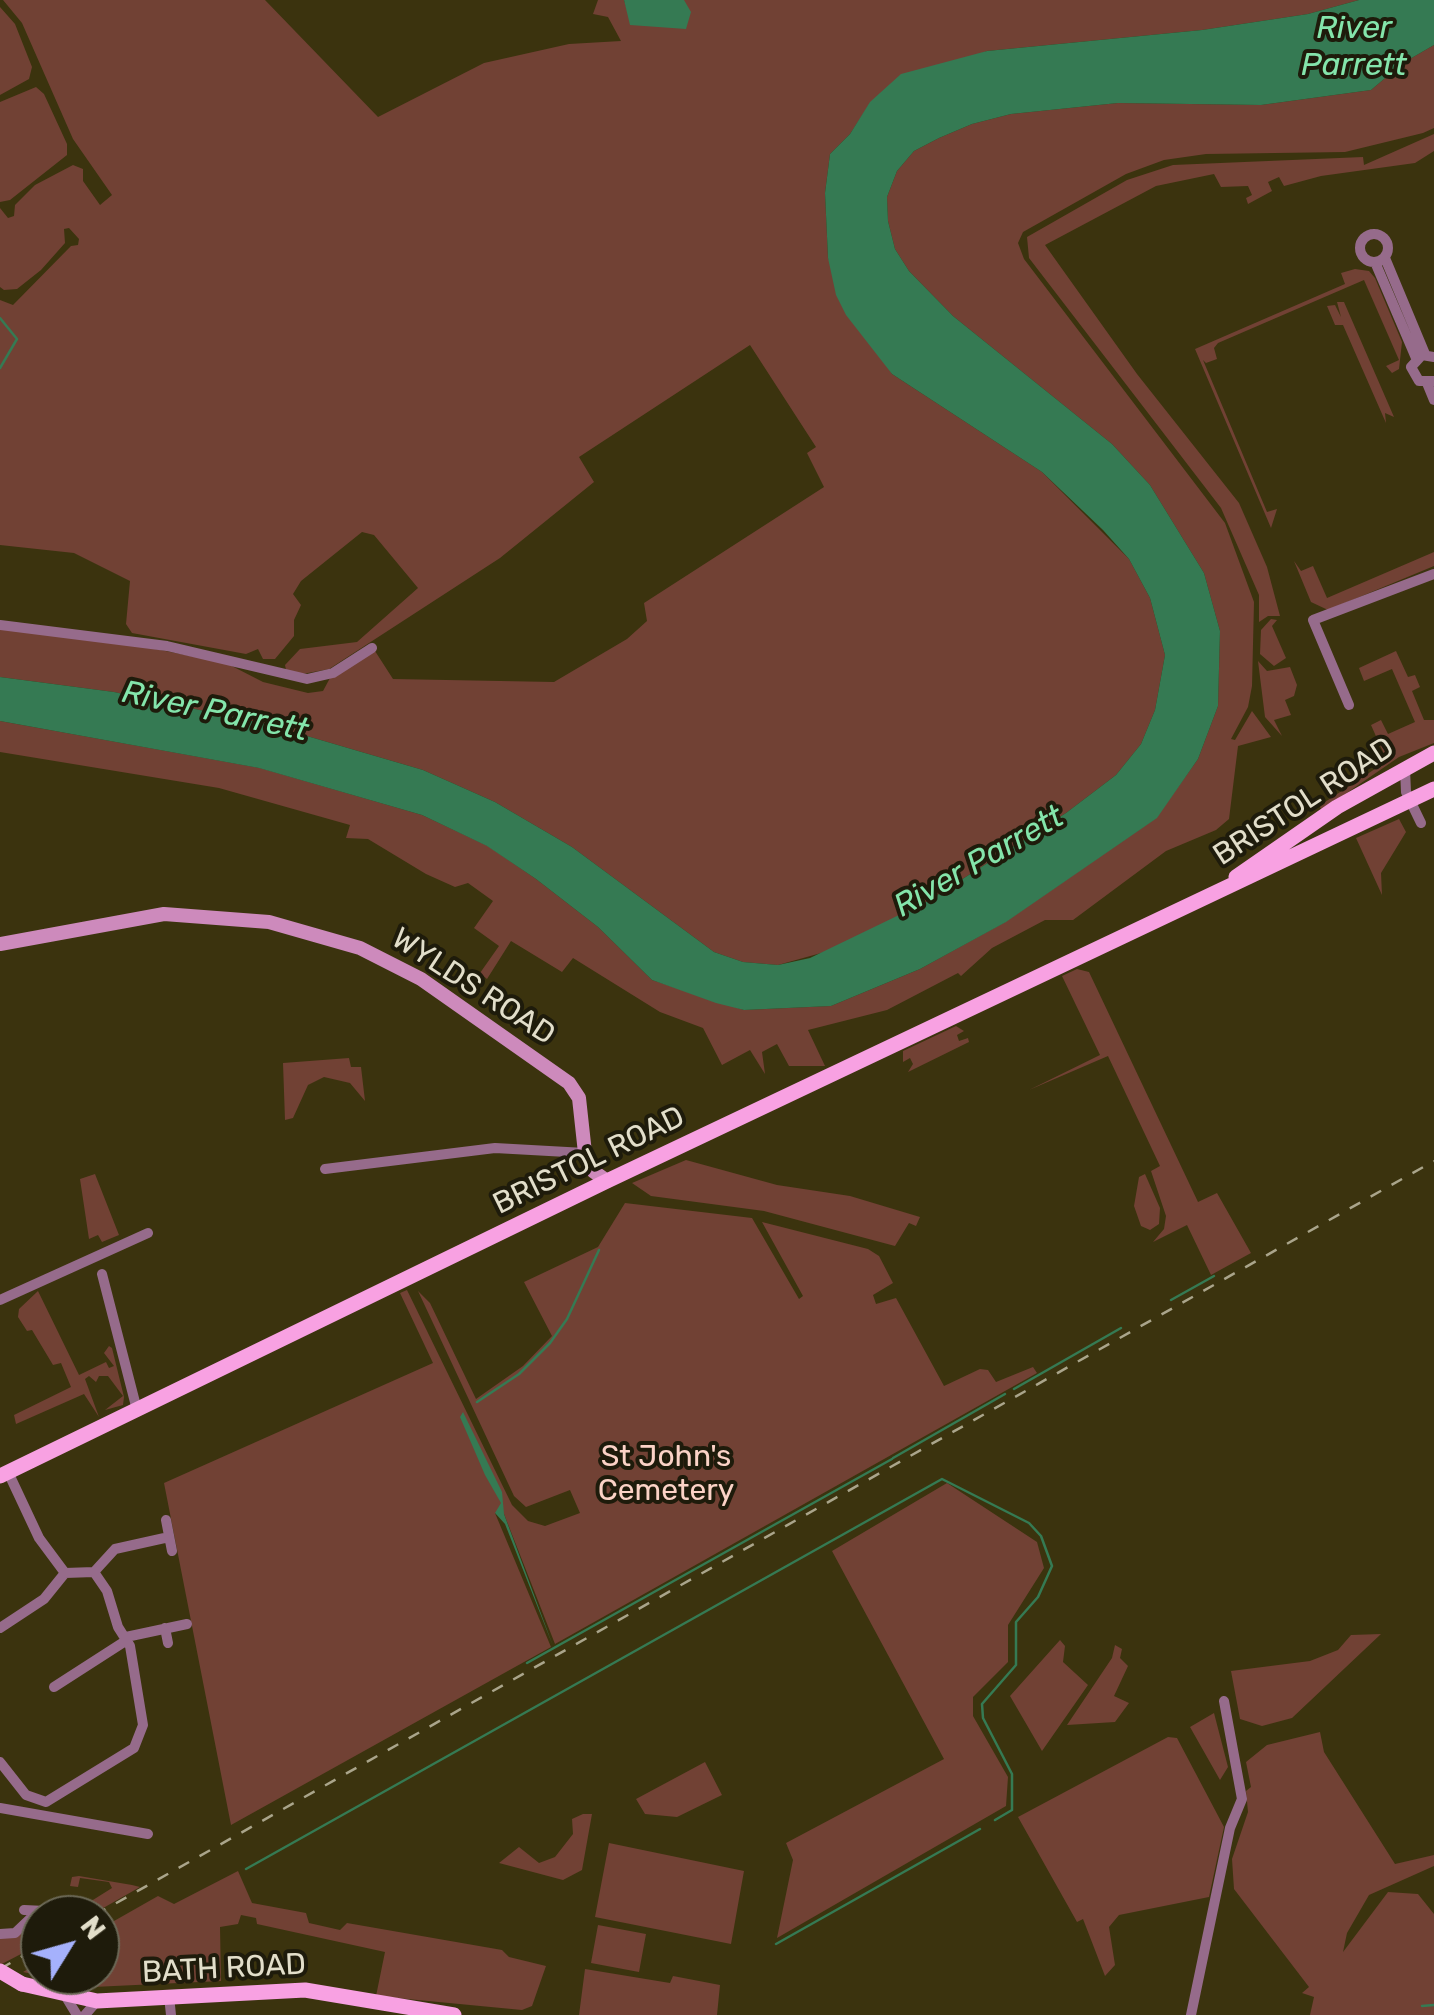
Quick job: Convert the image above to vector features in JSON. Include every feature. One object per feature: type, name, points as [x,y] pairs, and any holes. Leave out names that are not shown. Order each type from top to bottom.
[{"type":"main road","name":"BRISTOL ROAD","points":[[1204,899],[1337,808],[1434,752]]},
{"type":"main road","name":"BRISTOL ROAD","points":[[4,1474],[607,1181],[1434,789]]},
{"type":"main road","name":"BATH ROAD","points":[[0,1972],[22,1984],[97,2002],[304,1990],[454,2015]]},
{"type":"street","points":[[1380,260],[1425,357],[1413,376],[1430,382],[1434,400]]},
{"type":"street","points":[[1348,705],[1313,620],[1434,574]]},
{"type":"street","points":[[0,625],[167,646],[307,680],[333,673],[372,648]]},
{"type":"street","points":[[1405,769],[1411,803],[1420,824]]},
{"type":"street","name":"WYLDS ROAD","points":[[0,944],[154,914],[269,922],[348,944],[420,979],[569,1084],[579,1098],[584,1153]]},
{"type":"street","points":[[325,1169],[495,1148],[584,1153],[593,1171],[607,1181]]},
{"type":"street","points":[[0,1300],[148,1233]]},
{"type":"street","points":[[102,1274],[137,1410]]},
{"type":"street","points":[[4,1474],[39,1538],[64,1573]]},
{"type":"street","points":[[166,1520],[172,1551]]},
{"type":"street","points":[[64,1573],[94,1572],[115,1549],[169,1537]]},
{"type":"street","points":[[0,1762],[26,1796],[46,1802],[134,1748],[143,1724],[126,1638],[107,1591],[94,1572]]},
{"type":"street","points":[[0,1628],[44,1599],[64,1573]]},
{"type":"street","points":[[54,1687],[126,1638],[188,1624]]},
{"type":"street","points":[[166,1628],[168,1644]]},
{"type":"street","points":[[1191,2015],[1230,1828],[1242,1799],[1224,1701]]},
{"type":"street","points":[[0,1808],[148,1834]]},
{"type":"street","points":[[168,1996],[171,2015]]},
{"type":"street","points":[[66,1997],[81,2015],[97,2002]]},
{"type":"green space","points":[[3,0],[265,0],[378,117],[484,63],[569,44],[621,41],[608,17],[593,14],[598,0],[624,0],[630,18],[684,0],[1359,0],[1308,14],[1202,30],[987,51],[871,102],[850,134],[830,154],[825,193],[828,258],[892,374],[1042,472],[1129,559],[1150,598],[1165,655],[1155,710],[1141,744],[1116,775],[1066,813],[928,901],[839,948],[778,965],[743,962],[714,952],[572,847],[495,802],[423,770],[266,724],[114,692],[0,677],[0,629],[140,646],[226,663],[263,682],[308,693],[323,691],[330,678],[375,651],[393,679],[554,682],[627,639],[647,621],[644,603],[824,487],[807,453],[816,447],[750,345],[579,457],[594,482],[500,558],[329,669],[297,675],[286,670],[285,665],[300,649],[357,642],[418,588],[374,535],[362,532],[301,581],[293,594],[301,605],[294,620],[294,636],[275,659],[263,659],[258,649],[246,654],[132,633],[126,624],[130,581],[74,553],[0,545],[0,300],[13,305],[71,246],[78,245],[79,239],[69,228],[64,229],[65,243],[41,270],[17,289],[4,290],[0,287],[0,208],[8,218],[14,216],[15,205],[35,185],[73,165],[83,169],[83,181],[100,205],[112,195],[73,139],[22,23]]},
{"type":"green space","points":[[0,7],[15,24],[32,67],[29,79],[0,95]]},
{"type":"green space","points":[[1434,45],[1434,128],[1345,152],[1206,154],[1164,160],[1126,174],[1023,232],[1018,243],[1024,259],[1225,523],[1254,602],[1252,686],[1248,707],[1231,739],[1235,740],[1252,711],[1271,737],[1238,746],[1229,819],[1216,830],[1166,851],[1073,920],[1045,920],[992,948],[961,976],[958,973],[887,1010],[808,1030],[825,1066],[789,1066],[777,1044],[762,1052],[765,1074],[750,1050],[722,1065],[703,1028],[660,1012],[573,958],[562,972],[511,941],[487,979],[480,973],[499,946],[474,928],[493,901],[468,883],[455,887],[426,874],[368,839],[346,838],[350,825],[219,788],[0,752],[0,721],[260,768],[422,815],[488,846],[536,879],[598,927],[652,980],[744,1010],[831,1006],[920,969],[1005,922],[1156,818],[1198,759],[1218,706],[1220,631],[1204,573],[1150,485],[1112,444],[953,316],[909,271],[895,249],[888,221],[887,197],[897,171],[914,151],[939,138],[1011,114],[1118,103],[1261,105],[1371,90],[1403,63]]},
{"type":"green space","points":[[36,87],[44,94],[67,144],[67,155],[10,200],[0,202],[0,102]]},
{"type":"green space","points":[[1434,134],[1434,151],[1415,163],[1321,176],[1284,186],[1279,177],[1268,182],[1272,191],[1248,204],[1246,198],[1252,195],[1248,186],[1221,187],[1214,174],[1156,186],[1045,245],[1137,374],[1239,503],[1267,567],[1280,616],[1268,616],[1259,622],[1259,595],[1221,508],[1029,258],[1027,237],[1127,180],[1173,165],[1363,157],[1364,165]]},
{"type":"green space","points":[[1369,271],[1375,278],[1402,342],[1399,369],[1392,373],[1386,366],[1399,360],[1364,280],[1218,343],[1214,348],[1217,359],[1206,363],[1203,360],[1267,512],[1277,509],[1271,528],[1195,349],[1345,284],[1341,273]]},
{"type":"green space","points":[[1337,302],[1344,302],[1394,417],[1385,413],[1386,423],[1343,325],[1335,325],[1327,306],[1335,305],[1341,317]]},
{"type":"green space","points":[[1434,552],[1434,566],[1328,610],[1311,602],[1294,561],[1301,571],[1313,566],[1327,598]]},
{"type":"green space","points":[[1271,619],[1277,620],[1272,626],[1286,658],[1274,666],[1260,654],[1261,630]]},
{"type":"green space","points":[[1396,651],[1408,677],[1415,675],[1420,687],[1412,691],[1424,720],[1434,720],[1434,743],[1399,757],[1322,810],[1319,806],[1387,761],[1371,725],[1381,720],[1388,734],[1415,722],[1392,669],[1364,681],[1359,668]]},
{"type":"green space","points":[[1258,661],[1267,671],[1290,667],[1297,685],[1294,696],[1285,700],[1291,715],[1274,720],[1282,736],[1265,717]]},
{"type":"green space","points":[[1399,819],[1406,832],[1381,873],[1382,895],[1356,838]]},
{"type":"green space","points":[[1077,969],[1089,972],[1198,1202],[1217,1193],[1251,1253],[1211,1275],[1187,1225],[1153,1242],[1164,1229],[1166,1216],[1151,1171],[1160,1166],[1108,1056],[1029,1090],[1100,1055],[1062,976]]},
{"type":"green space","points":[[956,1026],[964,1031],[957,1035],[959,1041],[968,1038],[969,1042],[908,1072],[913,1064],[910,1058],[903,1062],[903,1051]]},
{"type":"green space","points":[[349,1058],[351,1067],[361,1067],[365,1101],[350,1083],[324,1077],[308,1085],[293,1118],[285,1120],[283,1063]]},
{"type":"green space","points":[[686,1160],[777,1185],[850,1196],[920,1217],[916,1226],[909,1223],[895,1246],[764,1211],[651,1196],[632,1183]]},
{"type":"green space","points":[[95,1174],[119,1235],[102,1242],[98,1235],[89,1239],[80,1179]]},
{"type":"green space","points":[[1145,1174],[1160,1208],[1159,1224],[1150,1230],[1141,1226],[1134,1206],[1139,1177]]},
{"type":"green space","name":"St John's Cemetery","points":[[625,1203],[752,1218],[799,1299],[803,1296],[762,1222],[868,1249],[879,1256],[893,1283],[873,1295],[876,1304],[896,1298],[944,1386],[980,1369],[988,1370],[996,1382],[1033,1367],[1037,1373],[555,1644],[504,1514],[495,1513],[551,1647],[231,1825],[164,1483],[433,1363],[400,1293],[407,1290],[512,1505],[528,1521],[545,1526],[580,1513],[570,1490],[526,1507],[514,1496],[418,1291],[430,1303],[476,1399],[523,1366],[552,1336],[524,1282],[598,1247]]},
{"type":"green space","points":[[38,1291],[79,1375],[106,1362],[109,1368],[114,1366],[104,1353],[109,1346],[112,1348],[124,1397],[123,1405],[105,1410],[123,1396],[108,1376],[99,1376],[96,1382],[89,1376],[85,1379],[99,1417],[84,1394],[16,1424],[14,1415],[71,1387],[61,1363],[53,1365],[32,1330],[27,1331],[18,1317],[19,1309]]},
{"type":"green space","points":[[947,1483],[1037,1542],[1044,1568],[1008,1625],[1008,1662],[973,1697],[973,1716],[1008,1777],[1006,1806],[777,1938],[793,1860],[786,1843],[944,1759],[832,1551]]},
{"type":"green space","points":[[1381,1634],[1292,1718],[1262,1726],[1240,1719],[1231,1671],[1310,1661],[1338,1650],[1351,1635]]},
{"type":"green space","points":[[1060,1640],[1065,1646],[1063,1662],[1088,1685],[1042,1751],[1010,1696]]},
{"type":"green space","points":[[1115,1645],[1122,1649],[1120,1658],[1128,1666],[1114,1696],[1129,1703],[1115,1722],[1067,1725],[1112,1658]]},
{"type":"green space","points":[[1214,1713],[1228,1767],[1220,1780],[1190,1727]]},
{"type":"green space","points":[[1320,1732],[1324,1752],[1395,1864],[1434,1855],[1434,1866],[1369,1895],[1347,1933],[1343,1952],[1388,1892],[1418,1894],[1434,1914],[1434,2015],[1310,2015],[1314,1997],[1302,1993],[1309,1987],[1234,1889],[1232,1859],[1248,1812],[1246,1791],[1251,1787],[1246,1762],[1267,1745]]},
{"type":"green space","points":[[1168,1737],[1177,1738],[1224,1827],[1209,1897],[1119,1915],[1109,1927],[1115,1965],[1105,1976],[1083,1919],[1077,1922],[1018,1817]]},
{"type":"green space","points":[[705,1762],[722,1795],[677,1817],[645,1814],[636,1799]]},
{"type":"green space","points":[[592,1814],[582,1870],[563,1880],[499,1863],[519,1847],[539,1863],[555,1857],[573,1834],[572,1819]]},
{"type":"green space","points":[[609,1843],[744,1871],[731,1944],[595,1917]]},
{"type":"green space","points":[[238,1871],[252,1903],[306,1913],[309,1923],[340,1930],[347,1923],[502,1950],[509,1957],[546,1966],[532,2006],[522,2010],[376,1996],[385,1952],[257,1924],[256,1918],[241,1915],[238,1924],[220,1927],[221,1981],[120,1986],[120,1918],[158,1896],[174,1904]]},
{"type":"green space","points":[[79,1876],[140,1887],[120,1898],[120,1895],[101,1895],[112,1888],[109,1882],[80,1878],[78,1887],[70,1886],[72,1877]]},
{"type":"green space","points":[[598,1925],[646,1934],[639,1972],[591,1963]]},
{"type":"green space","points":[[20,1933],[20,1954],[0,1965],[0,1938]]},
{"type":"green space","points":[[585,1969],[670,1983],[673,1976],[720,1985],[717,2015],[579,2015]]},
{"type":"water","points":[[624,0],[684,0],[691,12],[686,29],[630,25]]},
{"type":"water","name":"River Parrett","points":[[1359,0],[1434,0],[1434,45],[1403,63],[1371,90],[1261,105],[1118,103],[1011,114],[939,138],[914,151],[897,171],[887,197],[888,221],[895,249],[909,271],[953,316],[1112,444],[1150,485],[1204,573],[1220,631],[1218,706],[1198,759],[1157,818],[1006,922],[920,969],[831,1006],[744,1010],[716,1003],[652,980],[598,927],[536,879],[487,846],[422,815],[259,768],[0,721],[0,677],[114,692],[266,724],[423,770],[495,802],[572,847],[714,952],[743,962],[778,965],[810,958],[928,901],[1066,813],[1116,775],[1141,744],[1155,710],[1165,655],[1150,598],[1129,559],[1103,530],[1042,472],[892,374],[846,315],[836,295],[828,258],[825,193],[830,154],[850,134],[870,102],[901,74],[987,51],[1202,30],[1308,14]]},
{"type":"water","points":[[463,1412],[502,1492],[504,1514],[553,1646],[505,1524],[495,1513],[501,1503],[460,1417]]},
{"type":"waterway","points":[[0,318],[17,339],[0,368]]},
{"type":"waterway","points":[[477,1402],[519,1374],[550,1343],[567,1319],[599,1250]]},
{"type":"waterway","points":[[1171,1300],[1214,1276]]},
{"type":"waterway","points":[[1014,1389],[1121,1328]]},
{"type":"waterway","points":[[893,1458],[1005,1394]]},
{"type":"waterway","points":[[527,1663],[892,1459]]},
{"type":"waterway","points":[[246,1869],[942,1479],[1029,1523],[1041,1536],[1052,1566],[1038,1597],[1016,1622],[1016,1665],[982,1704],[983,1718],[1012,1774],[1012,1810],[995,1820]]},
{"type":"waterway","points":[[776,1944],[980,1829]]},
{"type":"waterway","points":[[1422,2006],[1434,2005]]},
{"type":"railway","points":[[120,1901],[1434,1161]]},
{"type":"railway","points":[[0,1969],[20,1958]]}]
